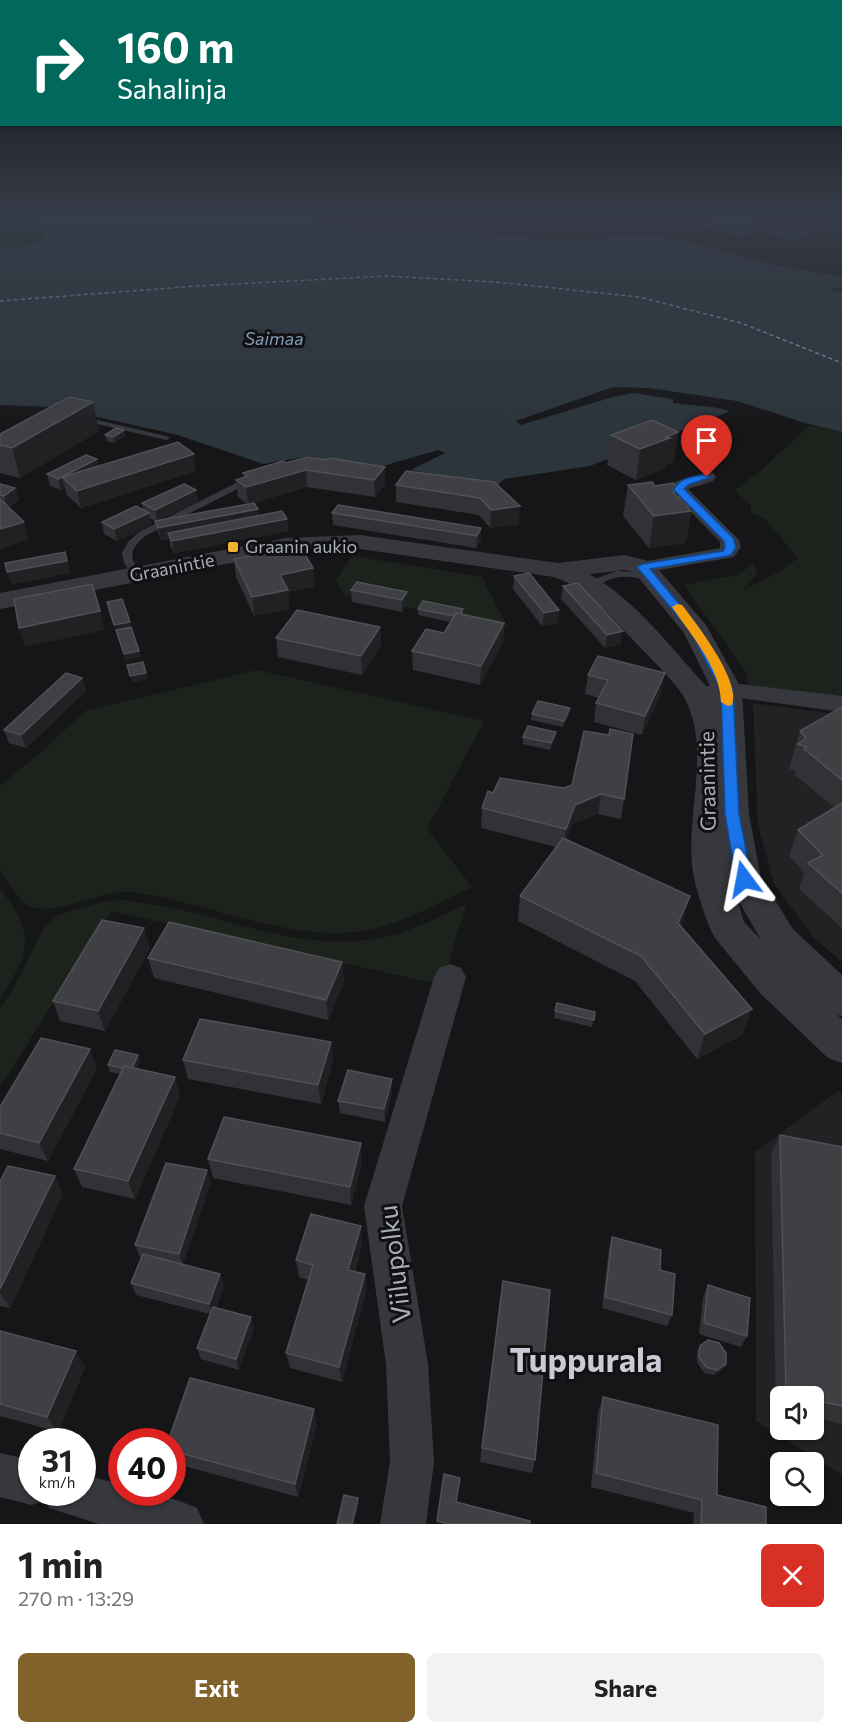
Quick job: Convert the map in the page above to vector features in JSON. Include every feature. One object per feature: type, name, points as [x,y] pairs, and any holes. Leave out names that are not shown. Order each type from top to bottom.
[{"type":"street","points":[[648,573],[727,553],[731,547],[729,540],[679,490],[680,486],[685,483],[707,477]]},
{"type":"street","name":"Graanintie","points":[[0,601],[286,545],[333,542],[388,545],[558,570],[588,582],[712,691]]},
{"type":"street","name":"Graanintie","points":[[558,570],[625,562],[648,573],[696,631],[712,691],[744,879],[780,940],[842,1000]]},
{"type":"street","name":"Graanintie","points":[[712,691],[707,719],[712,746],[709,865],[728,928],[775,983],[842,1045]]},
{"type":"street","points":[[712,691],[842,704]]},
{"type":"street","name":"Viilupolku","points":[[403,1524],[412,1462],[407,1364],[383,1206],[450,977]]},
{"type":"street","points":[[0,1475],[18,1480]]},
{"type":"street","points":[[96,1501],[181,1524]]},
{"type":"lane","points":[[70,416],[166,438]]},
{"type":"lane","points":[[136,575],[126,560],[126,552],[131,543],[142,534],[261,474]]},
{"type":"lane","points":[[596,588],[598,581],[614,574],[648,573]]},
{"type":"shaded area","points":[[810,425],[842,432],[842,697],[749,685],[744,669],[684,585],[738,575],[754,563],[757,574],[744,590],[782,570],[798,558],[764,518],[751,513],[751,506],[735,490],[759,472]]},
{"type":"shaded area","points":[[352,556],[482,577],[508,628],[345,595],[336,580]]},
{"type":"shaded area","points":[[257,670],[484,721],[427,829],[472,887],[400,921],[369,930],[327,933],[272,925],[134,892],[107,894],[46,909],[34,907],[21,900],[0,868],[0,786],[85,711]]},
{"type":"shaded area","points":[[753,703],[842,715],[842,962],[813,937],[774,883],[758,825]]},
{"type":"shaded area","points":[[0,889],[19,918],[24,931],[25,943],[18,968],[0,998]]},
{"type":"shaded area","points":[[127,900],[195,913],[291,937],[341,942],[400,933],[466,904],[442,985],[111,911],[0,1087],[0,1008],[12,991],[44,928],[55,917],[64,913],[105,901]]},
{"type":"shaded area","points":[[838,1091],[842,1094],[842,1475],[824,1464],[824,1452],[805,1452],[786,1440],[824,1440],[824,1386],[770,1386],[770,1430],[756,1421],[755,1152]]},
{"type":"water","name":"Saimaa","points":[[0,287],[838,287],[829,290],[842,292],[842,432],[805,423],[737,401],[649,388],[613,387],[516,421],[521,425],[613,397],[634,393],[673,399],[673,403],[730,411],[590,466],[504,479],[498,485],[411,470],[445,453],[438,450],[379,467],[357,466],[309,456],[263,464],[178,435],[53,407],[0,405]]},
{"type":"building","points":[[69,397],[93,402],[12,448],[0,445],[0,434]]},
{"type":"building","points":[[652,420],[678,432],[666,437],[670,438],[640,449],[611,435]]},
{"type":"building","points":[[116,428],[124,430],[113,437],[105,435]]},
{"type":"building","points":[[178,442],[194,454],[77,491],[62,477]]},
{"type":"building","points":[[86,455],[97,459],[58,479],[47,474]]},
{"type":"building","points":[[307,457],[327,460],[330,458],[385,467],[374,480],[306,470],[246,487],[236,480],[248,476],[243,473],[283,461],[286,463]]},
{"type":"building","points":[[406,471],[494,482],[520,506],[491,510],[480,498],[396,485]]},
{"type":"building","points":[[652,482],[655,486],[673,483],[679,491],[673,492],[678,498],[684,497],[693,506],[687,507],[691,511],[654,516],[628,485]]},
{"type":"building","points":[[0,484],[15,488],[4,496],[0,495]]},
{"type":"building","points":[[184,484],[196,490],[155,510],[142,503]]},
{"type":"building","points":[[0,499],[24,522],[0,529]]},
{"type":"building","points":[[254,503],[258,509],[158,528],[155,521]]},
{"type":"building","points":[[338,505],[481,528],[477,536],[332,513]]},
{"type":"building","points":[[136,506],[149,513],[114,529],[102,522]]},
{"type":"building","points":[[282,511],[287,519],[172,541],[168,533]]},
{"type":"building","points":[[300,546],[313,568],[280,575],[288,590],[252,597],[234,559]]},
{"type":"building","points":[[65,552],[67,561],[7,572],[5,563]]},
{"type":"building","points":[[529,573],[559,610],[544,613],[514,576]]},
{"type":"building","points":[[357,582],[407,592],[402,600],[351,590]]},
{"type":"building","points":[[578,583],[623,631],[607,635],[563,586]]},
{"type":"building","points":[[92,584],[100,611],[19,628],[14,599]]},
{"type":"building","points":[[122,599],[130,622],[114,625],[107,602]]},
{"type":"building","points":[[423,601],[463,609],[460,614],[456,613],[454,616],[418,609]]},
{"type":"building","points":[[297,610],[380,627],[361,656],[276,638]]},
{"type":"building","points":[[456,613],[504,623],[481,666],[412,651],[426,629],[444,633]]},
{"type":"building","points":[[131,627],[139,651],[124,654],[116,630]]},
{"type":"building","points":[[598,656],[665,673],[645,716],[596,703],[608,680],[588,675]]},
{"type":"building","points":[[143,662],[146,673],[130,676],[127,665]]},
{"type":"building","points":[[66,673],[82,678],[21,735],[4,730]]},
{"type":"building","points":[[538,701],[570,708],[564,721],[532,714]]},
{"type":"building","points":[[842,707],[842,780],[804,749],[807,747],[798,744],[806,738],[800,731]]},
{"type":"building","points":[[528,726],[556,732],[551,743],[523,737]]},
{"type":"building","points":[[610,729],[633,734],[624,799],[601,794],[575,805],[566,829],[482,808],[488,791],[493,793],[500,778],[564,788],[572,785],[584,731],[609,735]]},
{"type":"building","points":[[842,803],[842,893],[808,863],[823,855],[798,830]]},
{"type":"building","points":[[563,838],[690,896],[678,923],[752,1009],[705,1034],[641,956],[520,896]]},
{"type":"building","points":[[102,920],[144,928],[98,1011],[53,1001]]},
{"type":"building","points":[[169,922],[342,962],[326,1000],[148,958]]},
{"type":"building","points":[[557,1003],[595,1012],[594,1020],[555,1011]]},
{"type":"building","points":[[200,1019],[331,1042],[318,1085],[183,1060]]},
{"type":"building","points":[[41,1038],[90,1049],[39,1143],[0,1133],[0,1107]]},
{"type":"building","points":[[115,1050],[138,1055],[132,1068],[108,1065]]},
{"type":"building","points":[[124,1066],[175,1077],[128,1181],[74,1169]]},
{"type":"building","points":[[348,1070],[392,1079],[384,1109],[338,1101]]},
{"type":"building","points":[[224,1117],[361,1143],[350,1187],[208,1159]]},
{"type":"building","points":[[780,1135],[842,1147],[842,1406],[824,1402],[824,1386],[786,1386]]},
{"type":"building","points":[[166,1163],[207,1170],[179,1254],[135,1245]]},
{"type":"building","points":[[8,1166],[55,1176],[0,1289],[0,1181]]},
{"type":"building","points":[[311,1214],[361,1226],[348,1270],[365,1274],[339,1367],[286,1353],[313,1265],[296,1260]]},
{"type":"building","points":[[612,1237],[661,1250],[660,1270],[675,1274],[672,1315],[605,1297]]},
{"type":"building","points":[[143,1254],[220,1274],[209,1304],[131,1283]]},
{"type":"building","points":[[503,1281],[550,1290],[535,1460],[482,1448]]},
{"type":"building","points":[[708,1285],[750,1298],[747,1336],[704,1323]]},
{"type":"building","points":[[213,1307],[251,1317],[236,1359],[197,1348]]},
{"type":"building","points":[[0,1331],[76,1351],[47,1417],[0,1404]]},
{"type":"building","points":[[708,1340],[719,1343],[726,1353],[726,1364],[717,1370],[706,1367],[699,1357],[700,1346]]},
{"type":"building","points":[[190,1378],[314,1409],[295,1484],[186,1455],[186,1428],[173,1428]]},
{"type":"building","points":[[603,1397],[718,1425],[717,1495],[766,1507],[766,1524],[701,1524],[702,1500],[596,1473]]},
{"type":"building","points":[[444,1474],[460,1478],[456,1502],[530,1521],[530,1524],[447,1524],[437,1521]]},
{"type":"building","points":[[344,1495],[358,1498],[352,1524],[337,1524]]},
{"type":"ferry route","points":[[0,301],[181,287]]},
{"type":"ferry route","points":[[545,287],[639,297],[741,323],[842,363]]},
{"type":"slow traffic","points":[[677,607],[696,631],[723,679],[728,702]]},
{"type":"place","name":"Graanin aukio","points":[[233,547]]},
{"type":"district","name":"Tuppurala","points":[[586,1360]]},
{"type":"route","points":[[707,477],[685,483],[680,486],[679,490],[729,540],[731,547],[727,553],[723,556],[643,567],[696,631],[727,690],[732,814],[744,879]]}]
